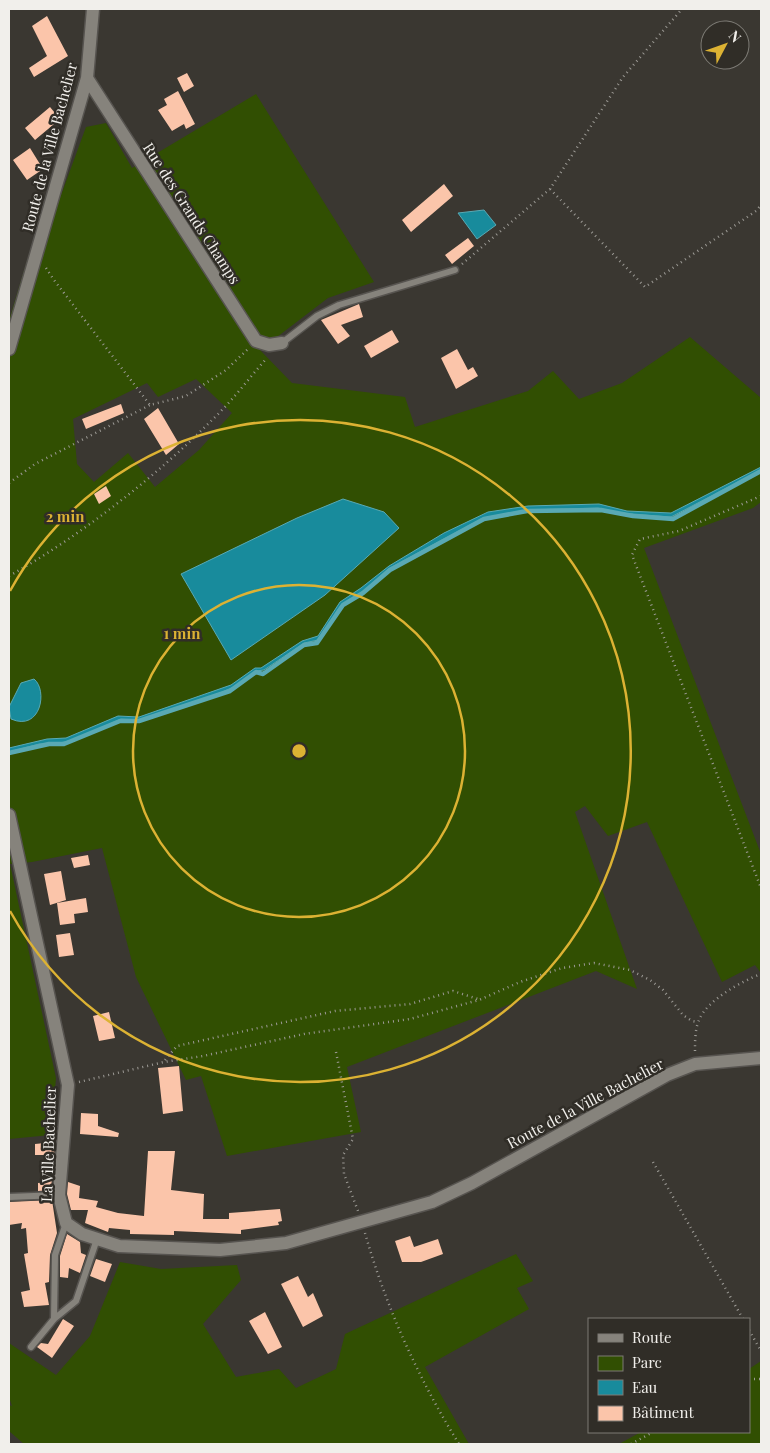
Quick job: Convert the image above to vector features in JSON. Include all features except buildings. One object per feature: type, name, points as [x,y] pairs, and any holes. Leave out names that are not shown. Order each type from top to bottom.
[{"type":"street","name":"Route de la Ville Bachelier","points":[[9,349],[87,78],[92,38],[93,9]]},
{"type":"street","name":"Rue des Grands Champs","points":[[87,78],[256,341]]},
{"type":"street","points":[[256,341],[269,345],[282,343]]},
{"type":"street","name":"La Ville Bachelier","points":[[9,815],[68,1085],[59,1195],[66,1223]]},
{"type":"street","name":"Route de la Ville Bachelier","points":[[363,1223],[432,1202],[472,1183],[668,1075],[695,1064],[761,1058]]},
{"type":"street","points":[[66,1223],[82,1234],[119,1246],[220,1250],[286,1243],[363,1223]]},
{"type":"lane","points":[[282,343],[318,316],[339,305],[455,270]]},
{"type":"lane","points":[[9,1197],[59,1195]]},
{"type":"lane","points":[[54,1319],[55,1255],[66,1223]]},
{"type":"lane","points":[[31,1346],[54,1319],[76,1301],[97,1239]]},
{"type":"path","points":[[455,270],[550,189],[623,77],[682,9]]},
{"type":"path","points":[[550,189],[645,287],[756,211],[761,205]]},
{"type":"path","points":[[37,252],[54,280],[150,405]]},
{"type":"path","points":[[9,484],[42,460],[150,405],[186,396],[226,370],[256,341]]},
{"type":"path","points":[[9,576],[104,512],[174,456],[215,417],[282,343]]},
{"type":"path","points":[[761,496],[679,531],[640,539],[632,555],[761,888]]},
{"type":"path","points":[[68,1085],[164,1062],[203,1056],[304,1034],[410,1019],[479,1000],[520,982],[562,968],[594,963],[630,970],[650,980],[663,990],[683,1015],[692,1021],[698,1022]]},
{"type":"path","points":[[695,1064],[698,1022],[702,1014],[742,981],[761,974]]},
{"type":"path","points":[[164,1062],[177,1046],[335,1012],[410,1004],[453,990],[479,1000]]},
{"type":"path","points":[[336,1052],[353,1139],[343,1155],[344,1174],[363,1223],[379,1282],[430,1397],[458,1444]]},
{"type":"path","points":[[652,1162],[742,1318]]},
{"type":"path","points":[[750,1332],[761,1351]]},
{"type":"path","points":[[631,1444],[652,1433]]},
{"type":"green space","points":[[256,94],[374,282],[328,298],[260,350],[292,383],[405,397],[415,427],[528,391],[553,371],[579,399],[622,383],[690,337],[761,398],[761,502],[753,508],[644,548],[761,854],[761,973],[755,965],[722,982],[647,822],[608,836],[585,806],[575,812],[637,989],[596,971],[347,1067],[361,1132],[227,1156],[201,1076],[186,1080],[136,977],[102,848],[32,862],[10,864],[56,1078],[51,1135],[9,1139],[9,320],[38,225],[49,228],[86,127],[106,123],[132,168]],"holes":[[[196,379],[232,413],[199,450],[155,487],[128,453],[94,482],[77,464],[73,419],[147,383],[158,397]]]},
{"type":"green space","points":[[516,1254],[533,1281],[517,1288],[529,1309],[425,1367],[469,1444],[24,1444],[9,1431],[9,1405],[12,1406],[9,1397],[9,1343],[56,1375],[90,1336],[120,1262],[161,1269],[237,1265],[241,1280],[203,1324],[236,1377],[279,1369],[296,1388],[336,1369],[345,1334]]},
{"type":"green space","points":[[761,1361],[761,1444],[619,1444],[639,1433],[750,1433],[750,1368]]},
{"type":"water","points":[[484,210],[496,225],[477,239],[458,213]]},
{"type":"water","points":[[761,467],[761,470],[671,517],[620,513],[598,508],[526,510],[483,518],[388,569],[365,590],[341,605],[318,640],[304,643],[264,670],[256,671],[238,685],[140,720],[121,719],[73,740],[55,744],[39,744],[9,752],[9,748],[47,739],[66,738],[118,716],[139,717],[231,685],[255,668],[261,668],[302,641],[318,636],[340,602],[389,566],[444,533],[488,512],[528,506],[599,504],[627,511],[671,513]]},
{"type":"water","points":[[343,499],[384,512],[399,528],[325,595],[231,660],[181,574],[297,518]]},
{"type":"water","points":[[34,679],[41,692],[39,708],[35,715],[29,720],[11,719],[9,707],[21,683]]},
{"type":"waterway","points":[[9,753],[49,744],[64,744],[120,721],[139,721],[230,691],[256,672],[263,674],[304,645],[317,643],[343,605],[363,593],[390,570],[484,519],[527,511],[601,510],[633,516],[673,519],[761,471]]}]
